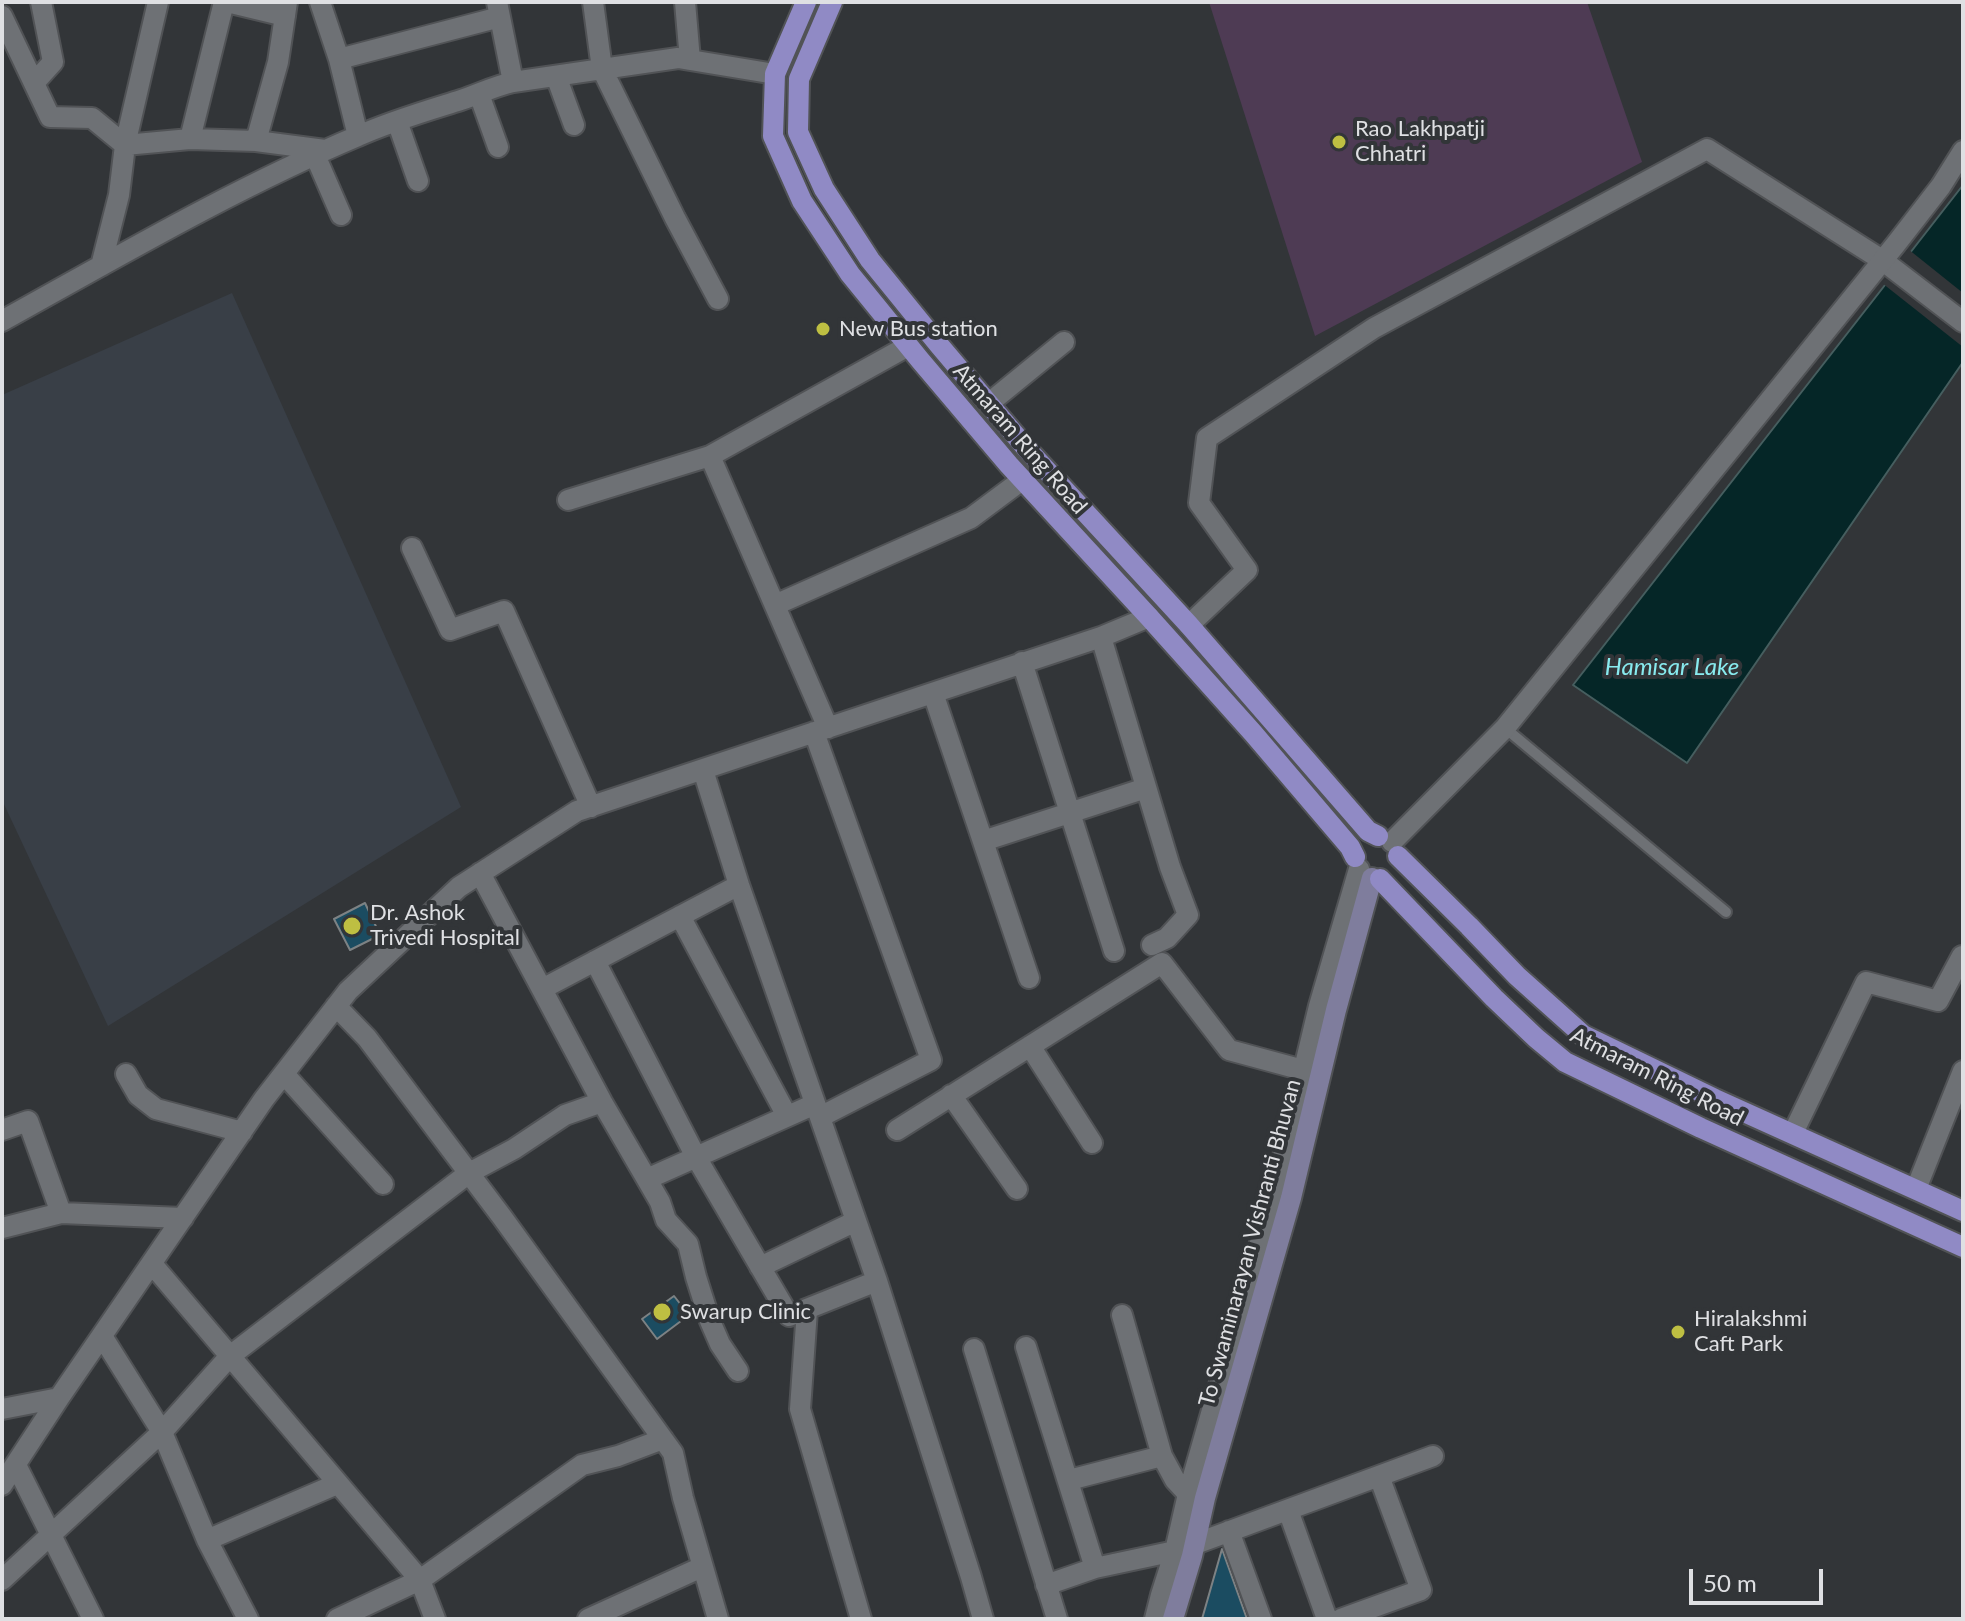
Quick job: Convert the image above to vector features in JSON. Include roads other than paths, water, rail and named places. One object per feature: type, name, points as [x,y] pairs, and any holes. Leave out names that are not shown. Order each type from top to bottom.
[{"type":"main road","name":"Atmaram Ring Road","points":[[806,2],[775,74],[773,136],[802,201],[850,274],[908,346],[1022,480],[1253,733],[1350,847],[1366,871],[1494,998],[1565,1062],[1701,1128],[1963,1247]]},
{"type":"main road","name":"Atmaram Ring Road","points":[[832,2],[799,79],[798,132],[824,189],[870,260],[988,404],[1271,717],[1368,831],[1390,845],[1517,976],[1583,1035],[1715,1099],[1963,1211]]},
{"type":"main road","points":[[1365,839],[1390,845],[1394,871],[1387,876],[1366,871],[1356,850],[1365,839]]},
{"type":"main road","name":"To Swaminarayan Vishranti Bhuvan","points":[[1173,1619],[1291,1198],[1366,871]]},
{"type":"street","points":[[34,83],[53,62],[41,2]]},
{"type":"street","points":[[101,266],[119,195],[125,145],[158,2]]},
{"type":"street","points":[[190,139],[226,2],[286,9],[278,62],[256,141]]},
{"type":"street","points":[[320,2],[339,59],[358,136]]},
{"type":"street","points":[[593,2],[602,69],[718,299]]},
{"type":"street","points":[[685,2],[690,60]]},
{"type":"street","points":[[688,30],[701,2]]},
{"type":"street","points":[[339,59],[498,9],[513,82]]},
{"type":"street","points":[[2,16],[50,117],[92,118],[125,145],[190,139],[256,141],[321,153]]},
{"type":"street","points":[[3,317],[238,191],[358,136],[494,87],[678,58],[775,74]]},
{"type":"street","points":[[556,76],[574,125]]},
{"type":"street","points":[[479,94],[498,147]]},
{"type":"street","points":[[397,121],[418,181]]},
{"type":"street","points":[[1189,625],[1247,570],[1199,503],[1207,438],[1374,328],[1707,149],[1882,260],[1963,322]]},
{"type":"street","points":[[1390,845],[1505,728],[1941,186],[1963,151]]},
{"type":"street","points":[[321,153],[341,215]]},
{"type":"street","points":[[988,404],[1064,342]]},
{"type":"street","points":[[568,500],[710,456],[908,346]]},
{"type":"street","points":[[647,1179],[787,1116],[818,1110],[931,1060],[821,730],[775,605],[710,456]]},
{"type":"street","points":[[775,605],[971,518],[1022,480]]},
{"type":"street","points":[[412,548],[450,630],[504,611],[591,807]]},
{"type":"street","points":[[2,1485],[284,1074],[348,991],[459,887],[577,811],[1101,637],[1149,617]]},
{"type":"street","points":[[1101,637],[1170,867],[1188,915],[1167,938],[1152,945]]},
{"type":"street","points":[[1022,662],[1114,951]]},
{"type":"street","points":[[933,693],[1029,978]]},
{"type":"street","points":[[703,770],[739,885],[877,1281],[983,1619]]},
{"type":"street","points":[[983,841],[1146,788]]},
{"type":"street","points":[[1155,1619],[1274,1194],[1319,1006],[1366,871]]},
{"type":"street","points":[[480,873],[602,1102],[660,1202],[666,1220],[688,1244],[710,1321],[720,1344],[738,1371]]},
{"type":"street","points":[[542,989],[739,885]]},
{"type":"street","points":[[680,916],[787,1116]]},
{"type":"street","points":[[1793,1133],[1866,982],[1938,1001],[1962,956]]},
{"type":"street","points":[[595,961],[696,1157],[789,1316],[877,1281]]},
{"type":"street","points":[[897,1130],[1162,963],[1229,1050],[1303,1070]]},
{"type":"street","points":[[336,1006],[367,1038],[469,1173],[673,1453],[718,1619]]},
{"type":"street","points":[[1030,1046],[1092,1143]]},
{"type":"street","points":[[1916,1189],[1963,1071]]},
{"type":"street","points":[[126,1074],[138,1095],[156,1109],[242,1132]]},
{"type":"street","points":[[284,1074],[383,1184]]},
{"type":"street","points":[[951,1095],[1017,1189]]},
{"type":"street","points":[[2,1580],[162,1432],[230,1356],[469,1173],[514,1149],[565,1115],[602,1102]]},
{"type":"street","points":[[2,1130],[28,1121],[61,1213]]},
{"type":"street","points":[[2,1228],[61,1213],[183,1218]]},
{"type":"street","points":[[760,1267],[856,1221]]},
{"type":"street","points":[[152,1264],[420,1580],[435,1619]]},
{"type":"street","points":[[807,1310],[800,1409],[861,1619]]},
{"type":"street","points":[[1122,1315],[1162,1456],[1175,1480],[1188,1494]]},
{"type":"street","points":[[102,1336],[162,1432],[207,1540],[248,1619]]},
{"type":"street","points":[[1026,1347],[1095,1568]]},
{"type":"street","points":[[974,1349],[1057,1619]]},
{"type":"street","points":[[2,1409],[59,1398]]},
{"type":"street","points":[[337,1619],[420,1580],[582,1465],[618,1456],[663,1439]]},
{"type":"street","points":[[1069,1480],[1162,1456]]},
{"type":"street","points":[[1195,1544],[1433,1456]]},
{"type":"street","points":[[16,1465],[93,1619]]},
{"type":"street","points":[[1341,1619],[1421,1590],[1379,1476]]},
{"type":"street","points":[[207,1540],[337,1484]]},
{"type":"street","points":[[1288,1510],[1327,1619]]},
{"type":"street","points":[[1229,1531],[1261,1619]]},
{"type":"street","points":[[1046,1585],[1095,1568],[1175,1551]]},
{"type":"street","points":[[588,1619],[702,1567]]},
{"type":"lane","points":[[1505,728],[1726,912]]},
{"type":"water","name":"Hamisar Lake","points":[[1963,185],[1963,362],[1687,763],[1573,685]]},
{"type":"place","name":"Rao Lakhpatji Chhatri","points":[[1339,142]]},
{"type":"place","name":"New Bus station","points":[[823,329]]},
{"type":"place","name":"Dr. Ashok Trivedi Hospital","points":[[352,926]]},
{"type":"place","name":"Swarup Clinic","points":[[662,1312]]},
{"type":"place","name":"Hiralakshmi Caft Park","points":[[1678,1332]]}]
